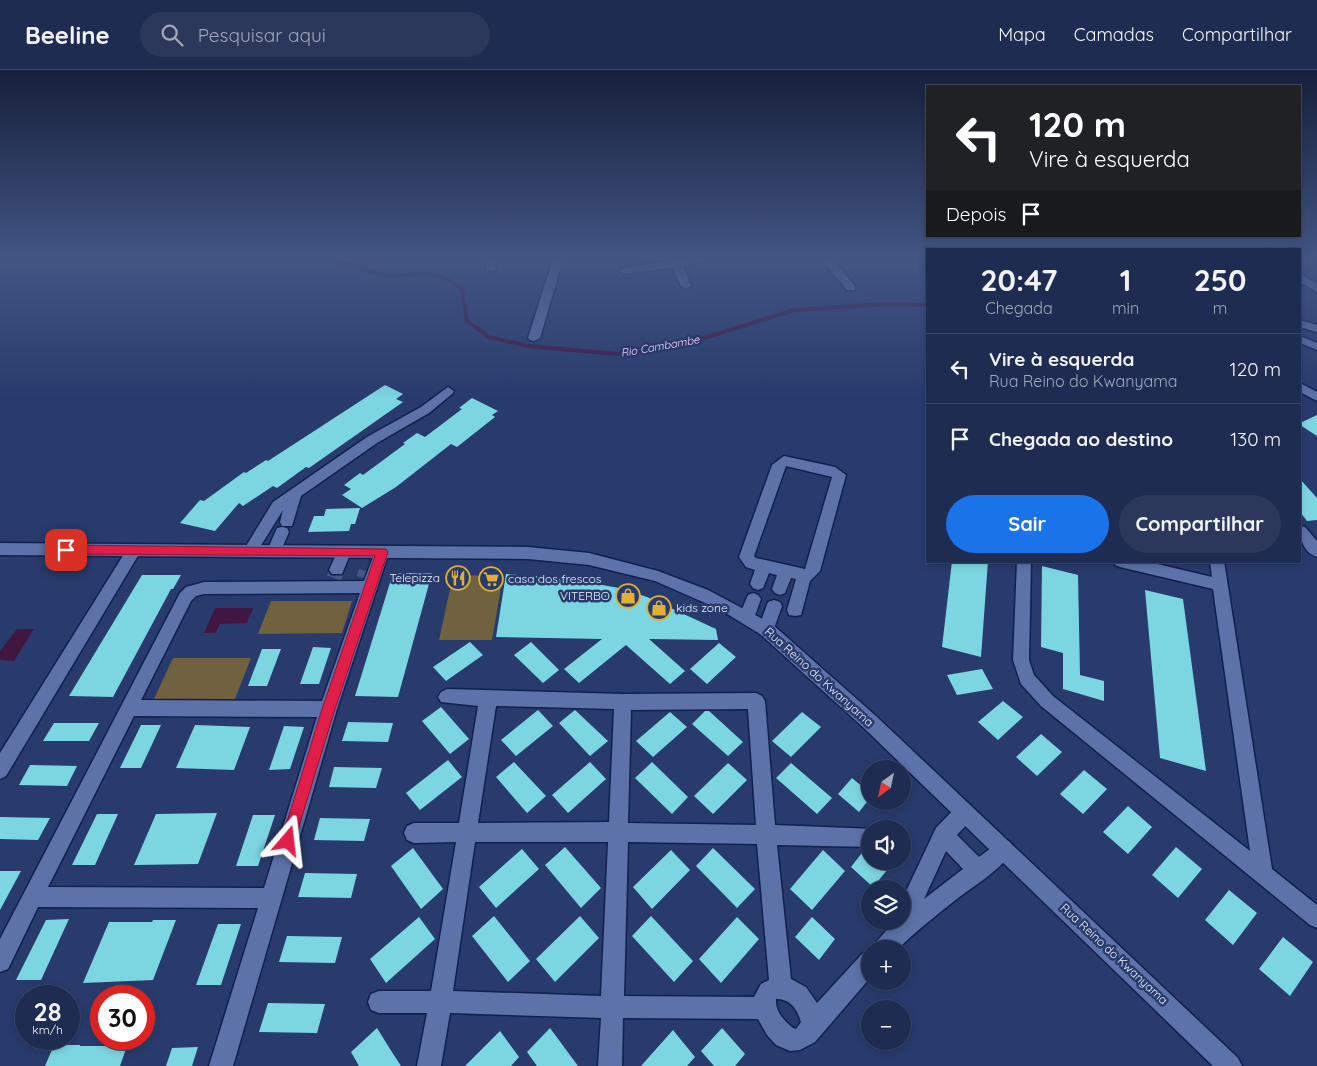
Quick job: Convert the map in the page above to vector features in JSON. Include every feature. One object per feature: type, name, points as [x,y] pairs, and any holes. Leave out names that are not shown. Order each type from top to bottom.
[{"type":"street","points":[[534,338],[544,305]]},
{"type":"street","points":[[1301,323],[1317,329]]},
{"type":"street","points":[[1301,339],[1317,347]]},
{"type":"street","points":[[1301,388],[1317,397]]},
{"type":"street","points":[[250,551],[278,506],[372,440],[425,410],[448,391]]},
{"type":"street","points":[[795,610],[804,576],[812,571],[839,476],[830,470],[786,461],[780,464],[746,557],[751,563],[804,576]]},
{"type":"street","points":[[274,551],[295,494]]},
{"type":"street","points":[[1301,532],[1317,551]]},
{"type":"street","name":"Rua Reino do Kwanyama","points":[[0,549],[528,553],[587,558],[656,574],[747,616],[766,629],[1003,849],[1200,1035],[1230,1066]]},
{"type":"street","points":[[0,770],[134,550]]},
{"type":"street","points":[[334,578],[344,552]]},
{"type":"street","points":[[221,1066],[366,580],[377,552]]},
{"type":"street","points":[[1024,563],[1021,660],[1027,679],[1047,701],[1317,918]]},
{"type":"street","points":[[1128,563],[1220,585]]},
{"type":"street","points":[[1217,563],[1263,875]]},
{"type":"street","points":[[758,584],[764,567]]},
{"type":"street","points":[[780,589],[785,572]]},
{"type":"street","points":[[0,961],[185,597],[191,591],[204,588],[334,578],[366,580]]},
{"type":"street","points":[[747,616],[753,599]]},
{"type":"street","points":[[766,629],[774,606]]},
{"type":"street","points":[[447,698],[623,702],[756,701],[766,836],[781,986]]},
{"type":"street","points":[[429,1066],[441,1002],[465,834],[488,700]]},
{"type":"street","points":[[610,1066],[614,1007],[623,702]]},
{"type":"street","points":[[129,708],[328,709]]},
{"type":"street","points":[[898,933],[943,835],[964,813]]},
{"type":"street","points":[[414,832],[465,834],[618,832],[861,837]]},
{"type":"street","points":[[943,835],[979,871]]},
{"type":"street","points":[[891,940],[979,871],[1003,849]]},
{"type":"street","points":[[34,897],[271,898]]},
{"type":"street","points":[[807,1034],[812,1022],[804,1004],[789,988],[781,986],[771,989],[767,994],[765,1008],[771,1021],[786,1037],[798,1040],[807,1034],[833,1001],[861,971]]},
{"type":"street","points":[[804,1004],[833,1001]]},
{"type":"street","points":[[379,1002],[765,1008]]},
{"type":"street","name":"Rua Reino do Kwanyama","points":[[1200,1035],[1236,1066]]},
{"type":"shaded area","points":[[453,575],[503,576],[492,640],[439,640]]},
{"type":"shaded area","points":[[271,601],[352,601],[342,633],[258,634]]},
{"type":"shaded area","points":[[215,608],[253,608],[247,623],[220,624],[215,633],[204,633]]},
{"type":"shaded area","points":[[17,629],[34,629],[14,661],[0,660],[0,651]]},
{"type":"shaded area","points":[[173,658],[251,658],[235,699],[154,699]]},
{"type":"building","points":[[385,385],[403,394],[396,399],[403,402],[309,468],[306,467],[277,488],[273,486],[243,506],[239,503],[215,531],[180,523],[200,500],[204,501],[244,472],[246,473],[266,460],[268,461]]},
{"type":"building","points":[[472,398],[498,411],[492,415],[495,417],[457,447],[451,444],[396,487],[362,508],[342,495],[351,489],[344,485],[360,473],[363,475],[417,433],[425,437],[462,409],[459,408]]},
{"type":"building","points":[[1317,415],[1317,436],[1301,426],[1301,423]]},
{"type":"building","points":[[1301,480],[1317,498],[1317,520],[1307,521],[1301,513]]},
{"type":"building","points":[[360,508],[355,524],[351,524],[349,531],[308,532],[314,516],[324,516],[326,509]]},
{"type":"building","points":[[952,563],[988,563],[981,657],[942,647]]},
{"type":"building","points":[[1042,566],[1078,575],[1080,675],[1104,681],[1104,701],[1063,689],[1063,653],[1041,647]]},
{"type":"building","points":[[393,573],[432,573],[398,697],[355,696]]},
{"type":"building","points":[[506,574],[563,578],[619,588],[647,597],[716,629],[718,640],[649,639],[685,671],[670,684],[626,645],[579,683],[564,669],[602,639],[496,637]]},
{"type":"building","points":[[142,575],[181,575],[173,589],[171,589],[113,697],[69,696]]},
{"type":"building","points":[[1145,590],[1183,599],[1206,771],[1160,758]]},
{"type":"building","points":[[470,642],[483,655],[446,681],[433,667]]},
{"type":"building","points":[[531,642],[559,670],[543,683],[514,655]]},
{"type":"building","points":[[719,643],[736,657],[707,684],[690,669]]},
{"type":"building","points":[[313,647],[331,648],[319,684],[300,684]]},
{"type":"building","points":[[262,649],[281,649],[267,686],[248,686]]},
{"type":"building","points":[[982,669],[993,689],[957,695],[947,675]]},
{"type":"building","points":[[1003,701],[1023,717],[998,740],[978,722]]},
{"type":"building","points":[[441,707],[469,739],[450,754],[422,721]]},
{"type":"building","points":[[538,710],[553,726],[516,756],[501,740]]},
{"type":"building","points":[[575,710],[608,741],[590,756],[559,723]]},
{"type":"building","points":[[705,711],[709,711],[743,742],[728,756],[692,724]]},
{"type":"building","points":[[670,712],[687,727],[653,757],[636,741]]},
{"type":"building","points":[[802,712],[821,727],[791,757],[772,741]]},
{"type":"building","points":[[348,722],[393,723],[388,742],[342,741]]},
{"type":"building","points":[[54,723],[99,723],[89,741],[43,741]]},
{"type":"building","points":[[141,725],[161,725],[141,768],[120,768]]},
{"type":"building","points":[[195,725],[250,727],[234,770],[176,768]]},
{"type":"building","points":[[284,726],[304,727],[290,769],[269,770]]},
{"type":"building","points":[[1041,734],[1062,752],[1037,776],[1016,757]]},
{"type":"building","points":[[448,760],[462,777],[420,810],[406,793]]},
{"type":"building","points":[[514,762],[546,796],[527,813],[496,777]]},
{"type":"building","points":[[590,762],[606,779],[568,813],[552,795]]},
{"type":"building","points":[[652,762],[688,797],[672,814],[635,778]]},
{"type":"building","points":[[728,763],[747,780],[713,814],[694,796]]},
{"type":"building","points":[[791,763],[832,798],[817,814],[776,778]]},
{"type":"building","points":[[30,765],[77,766],[67,786],[19,785]]},
{"type":"building","points":[[334,767],[382,768],[376,788],[329,787]]},
{"type":"building","points":[[1084,770],[1107,789],[1083,814],[1060,794]]},
{"type":"building","points":[[852,778],[861,786],[861,809],[859,812],[838,794]]},
{"type":"building","points":[[1128,806],[1152,827],[1128,854],[1103,832]]},
{"type":"building","points":[[217,813],[198,864],[134,865],[156,814]]},
{"type":"building","points":[[97,814],[118,814],[95,865],[72,865]]},
{"type":"building","points":[[253,815],[275,815],[258,866],[236,866]]},
{"type":"building","points":[[0,817],[50,818],[38,840],[0,839]]},
{"type":"building","points":[[320,818],[370,819],[364,841],[314,840]]},
{"type":"building","points":[[565,847],[601,888],[581,908],[545,865]]},
{"type":"building","points":[[1176,847],[1202,869],[1178,898],[1152,875]]},
{"type":"building","points":[[413,848],[443,889],[421,909],[391,866]]},
{"type":"building","points":[[713,848],[755,889],[737,908],[696,866]]},
{"type":"building","points":[[522,849],[539,869],[496,908],[479,887]]},
{"type":"building","points":[[671,850],[690,870],[652,909],[633,887]]},
{"type":"building","points":[[823,850],[845,871],[812,910],[790,889]]},
{"type":"building","points":[[861,854],[861,870],[887,870],[879,880],[865,880],[851,867]]},
{"type":"building","points":[[0,871],[21,871],[0,910]]},
{"type":"building","points":[[305,873],[357,874],[351,898],[298,897]]},
{"type":"building","points":[[1229,890],[1257,913],[1233,945],[1205,920]]},
{"type":"building","points":[[494,916],[530,961],[508,982],[472,936]]},
{"type":"building","points":[[580,916],[599,938],[555,982],[536,959]]},
{"type":"building","points":[[651,916],[693,961],[674,982],[632,936]]},
{"type":"building","points":[[419,917],[435,939],[386,983],[370,959]]},
{"type":"building","points":[[737,917],[759,939],[721,983],[699,959]]},
{"type":"building","points":[[812,917],[835,939],[819,960],[795,937]]},
{"type":"building","points":[[69,919],[41,980],[16,980],[46,920]]},
{"type":"building","points":[[153,920],[176,920],[153,980],[83,983],[109,922],[152,922]]},
{"type":"building","points":[[218,924],[241,924],[221,985],[196,985]]},
{"type":"building","points":[[287,936],[342,937],[335,963],[279,962]]},
{"type":"building","points":[[1283,937],[1313,962],[1290,996],[1259,969]]},
{"type":"building","points":[[268,1003],[325,1004],[317,1033],[259,1032]]},
{"type":"building","points":[[377,1028],[401,1066],[359,1066],[351,1052]]},
{"type":"building","points":[[550,1028],[578,1066],[537,1066],[527,1052]]},
{"type":"building","points":[[722,1028],[745,1054],[735,1066],[714,1066],[701,1051]]},
{"type":"building","points":[[673,1030],[695,1057],[687,1066],[641,1066]]},
{"type":"building","points":[[500,1031],[519,1057],[511,1066],[465,1066]]},
{"type":"building","points":[[80,1046],[90,1046],[90,1050],[126,1050],[120,1066],[45,1066],[52,1050],[80,1050]]},
{"type":"building","points":[[198,1047],[192,1066],[166,1066],[172,1048]]},
{"type":"waterway","name":"Rio Cambambe","points":[[465,305],[467,321],[489,337],[528,346],[617,354],[707,337],[794,310],[863,305]]},
{"type":"tunnel","points":[[334,578],[337,570]]},
{"type":"tunnel","points":[[364,578],[366,571]]},
{"type":"place","name":"Telepizza","points":[[458,578]]},
{"type":"place","name":"casa dos frescos","points":[[491,579]]},
{"type":"place","name":"VITERBO","points":[[628,596]]},
{"type":"place","name":"kids zone","points":[[659,608]]},
{"type":"route","points":[[66,550],[382,552],[328,709],[288,841]]}]
